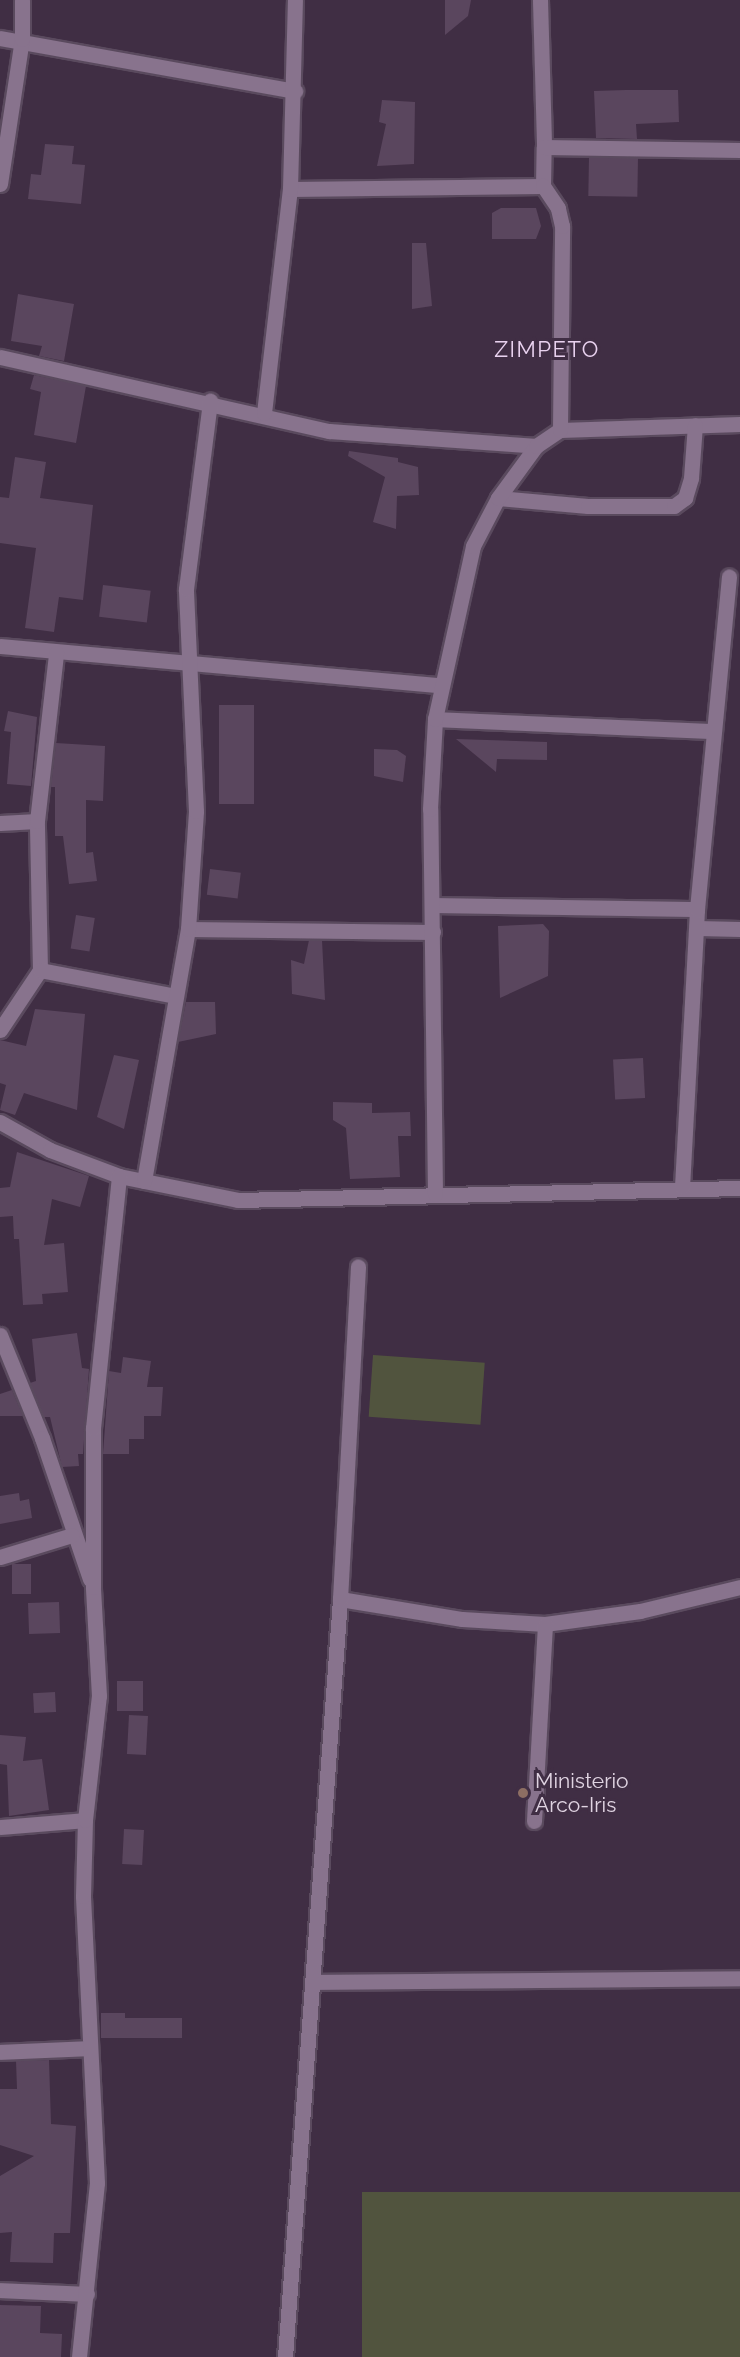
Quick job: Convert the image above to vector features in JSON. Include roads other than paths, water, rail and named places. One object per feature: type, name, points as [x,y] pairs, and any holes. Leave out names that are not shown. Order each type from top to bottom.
[{"type":"street","points":[[0,184],[22,39],[22,0]]},
{"type":"street","points":[[264,413],[290,189],[295,91],[295,0]]},
{"type":"street","points":[[540,0],[543,186],[558,208],[562,226],[560,430]]},
{"type":"street","points":[[0,38],[22,39],[295,91]]},
{"type":"street","points":[[544,147],[740,150]]},
{"type":"street","points":[[290,189],[543,186]]},
{"type":"street","points":[[0,357],[210,400],[357,435],[536,446]]},
{"type":"street","points":[[144,1181],[188,928],[196,819],[188,556],[210,400]]},
{"type":"street","points":[[435,1194],[432,905],[435,719],[465,571],[498,498],[536,446],[560,430],[740,424]]},
{"type":"street","points":[[498,498],[588,506],[674,506],[685,498],[691,478],[695,425]]},
{"type":"street","points":[[682,1187],[697,909],[729,577]]},
{"type":"street","points":[[0,646],[440,686]]},
{"type":"street","points":[[0,1030],[40,970],[37,821],[56,652]]},
{"type":"street","points":[[435,719],[714,731]]},
{"type":"street","points":[[0,824],[37,821]]},
{"type":"street","points":[[432,905],[697,909]]},
{"type":"street","points":[[188,928],[433,932]]},
{"type":"street","points":[[697,928],[740,929]]},
{"type":"street","points":[[40,970],[176,996]]},
{"type":"street","points":[[0,1122],[50,1150],[119,1176],[257,1202],[435,1194],[682,1187],[740,1188]]},
{"type":"street","points":[[79,2357],[97,2183],[90,2048],[85,1820],[99,1696],[93,1587],[96,1380],[119,1176]]},
{"type":"street","points":[[285,2357],[340,1599],[358,1266]]},
{"type":"street","points":[[0,1335],[42,1438],[72,1535],[93,1587]]},
{"type":"street","points":[[0,1557],[72,1535]]},
{"type":"street","points":[[340,1599],[462,1619],[546,1624],[640,1611],[740,1587]]},
{"type":"street","points":[[534,1821],[546,1624]]},
{"type":"street","points":[[0,1827],[85,1820]]},
{"type":"street","points":[[313,1982],[740,1978]]},
{"type":"street","points":[[0,2052],[90,2048]]},
{"type":"street","points":[[0,2290],[87,2294]]},
{"type":"place","name":"Ministerio Arco-Iris","points":[[523,1793]]},
{"type":"district","name":"ZIMPETO","points":[[547,350]]}]
